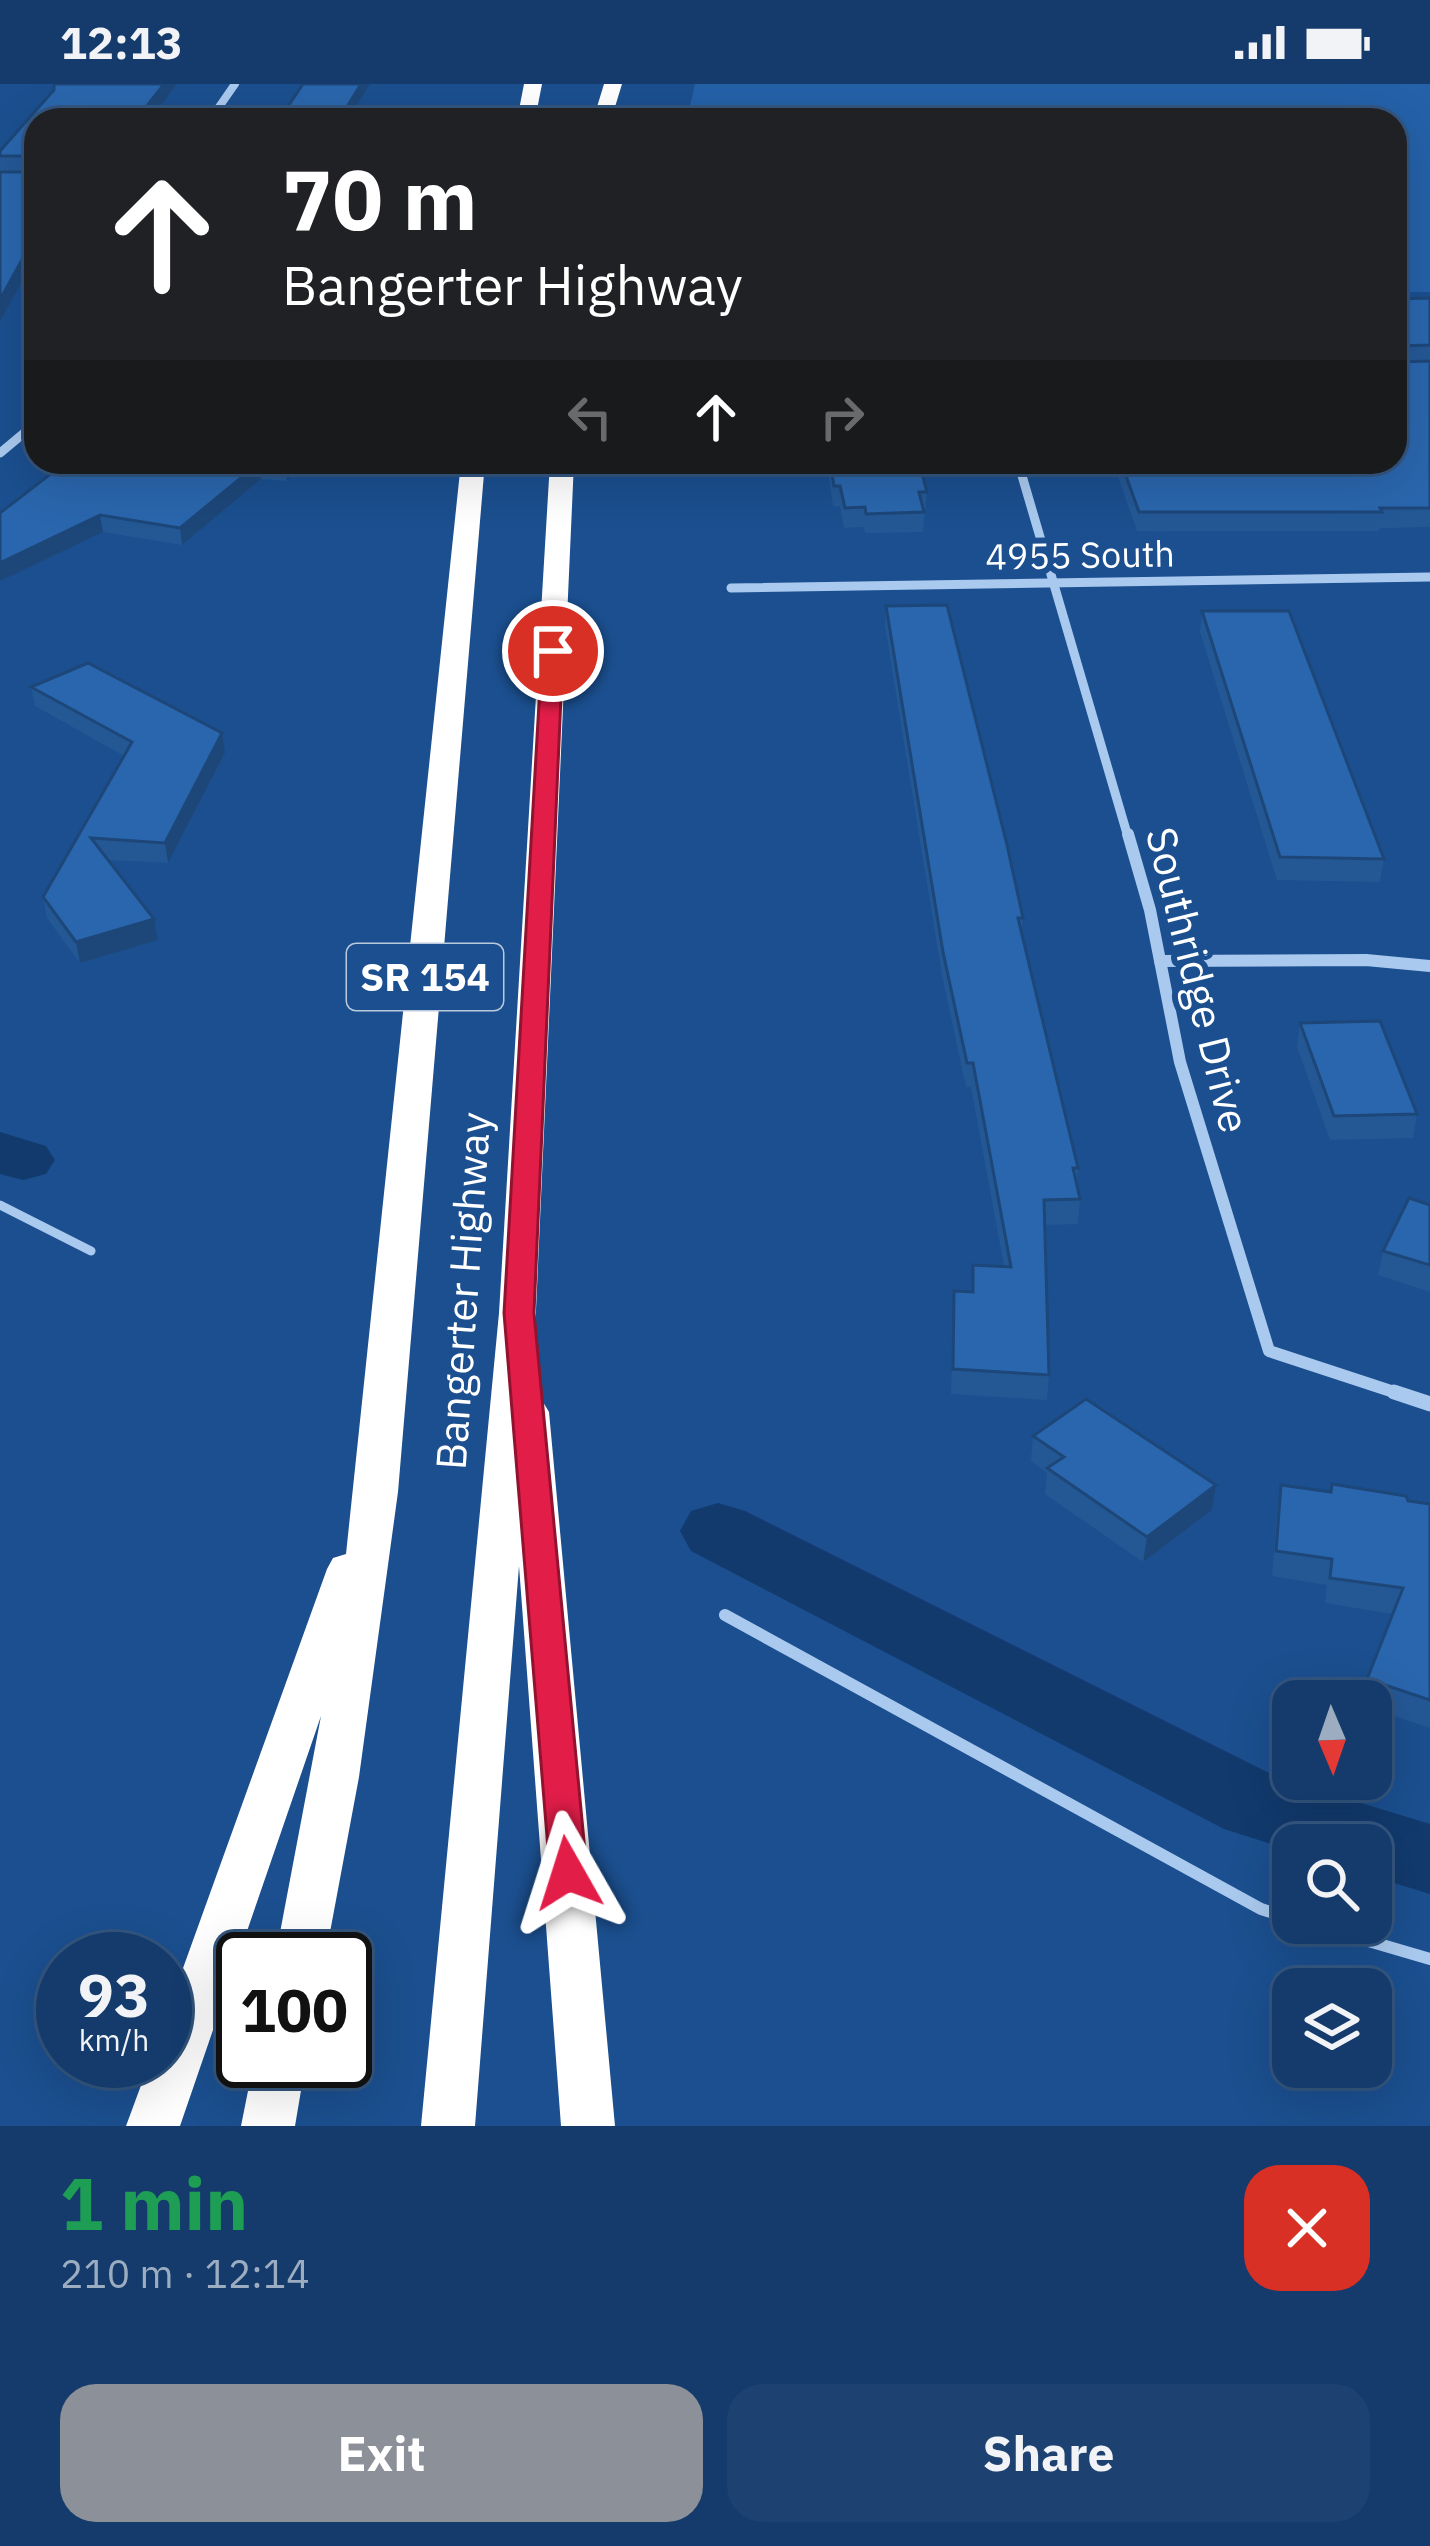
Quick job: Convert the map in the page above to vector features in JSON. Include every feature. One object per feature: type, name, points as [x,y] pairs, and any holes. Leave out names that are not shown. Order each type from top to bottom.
[{"type":"highway","name":"Bangerter Highway","points":[[305,1932],[335,1777],[377,1492],[472,474]]},
{"type":"highway","name":"Bangerter Highway","points":[[448,2126],[519,1313],[561,474]]},
{"type":"highway","points":[[519,1313],[588,2126]]},
{"type":"highway","points":[[153,2126],[377,1492]]},
{"type":"highway","points":[[268,2126],[275,2088]]},
{"type":"street","name":"Southridge Drive","points":[[1021,474],[1150,910],[1180,1062],[1269,1352],[1430,1404]]},
{"type":"street","name":"4955 South","points":[[731,588],[1430,577]]},
{"type":"street","points":[[1160,961],[1366,960],[1430,966]]},
{"type":"lane","points":[[0,1205],[91,1251]]},
{"type":"lane","points":[[725,1616],[1272,1913]]},
{"type":"lane","points":[[1379,1944],[1430,1959]]},
{"type":"shaded area","points":[[695,84],[1430,84],[1430,292],[1407,292],[1407,108],[690,108]]},
{"type":"building","points":[[54,84],[164,84],[145,108],[38,108]]},
{"type":"building","points":[[303,84],[361,84],[346,108],[287,108]]},
{"type":"building","points":[[24,124],[24,156],[0,156]]},
{"type":"building","points":[[0,172],[24,172],[24,256],[0,300]]},
{"type":"building","points":[[1430,298],[1430,345],[1407,346],[1407,299]]},
{"type":"building","points":[[1430,361],[1430,508],[1139,512],[1125,474],[1407,474],[1407,362]]},
{"type":"building","points":[[50,474],[246,474],[180,528],[100,515],[0,563],[0,513]]},
{"type":"building","points":[[832,474],[922,474],[927,492],[919,492],[924,512],[866,514],[865,507],[845,508],[840,486],[834,486]]},
{"type":"building","points":[[947,605],[1007,845],[1023,918],[1018,918],[1078,1168],[1073,1168],[1080,1199],[1044,1200],[1049,1375],[953,1369],[954,1291],[973,1292],[973,1265],[1011,1267],[973,1063],[967,1063],[943,952],[886,606]]},
{"type":"building","points":[[1202,611],[1289,611],[1384,859],[1280,857]]},
{"type":"building","points":[[88,663],[222,733],[165,843],[91,838],[154,919],[76,942],[43,897],[132,742],[31,687]]},
{"type":"building","points":[[1380,1021],[1417,1114],[1334,1116],[1300,1023]]},
{"type":"building","points":[[1409,1198],[1430,1205],[1430,1265],[1383,1251]]},
{"type":"building","points":[[1086,1399],[1216,1485],[1147,1537],[1047,1468],[1064,1457],[1033,1436]]},
{"type":"building","points":[[1332,1484],[1430,1504],[1430,1700],[1392,1687],[1392,1680],[1367,1679],[1403,1588],[1330,1578],[1332,1559],[1276,1551],[1281,1485],[1331,1492]]},
{"type":"waterway","points":[[0,1152],[23,1160]]},
{"type":"waterway","points":[[718,1531],[1254,1805],[1430,1859]]},
{"type":"route","points":[[553,651],[519,1313],[568,1873]]}]
